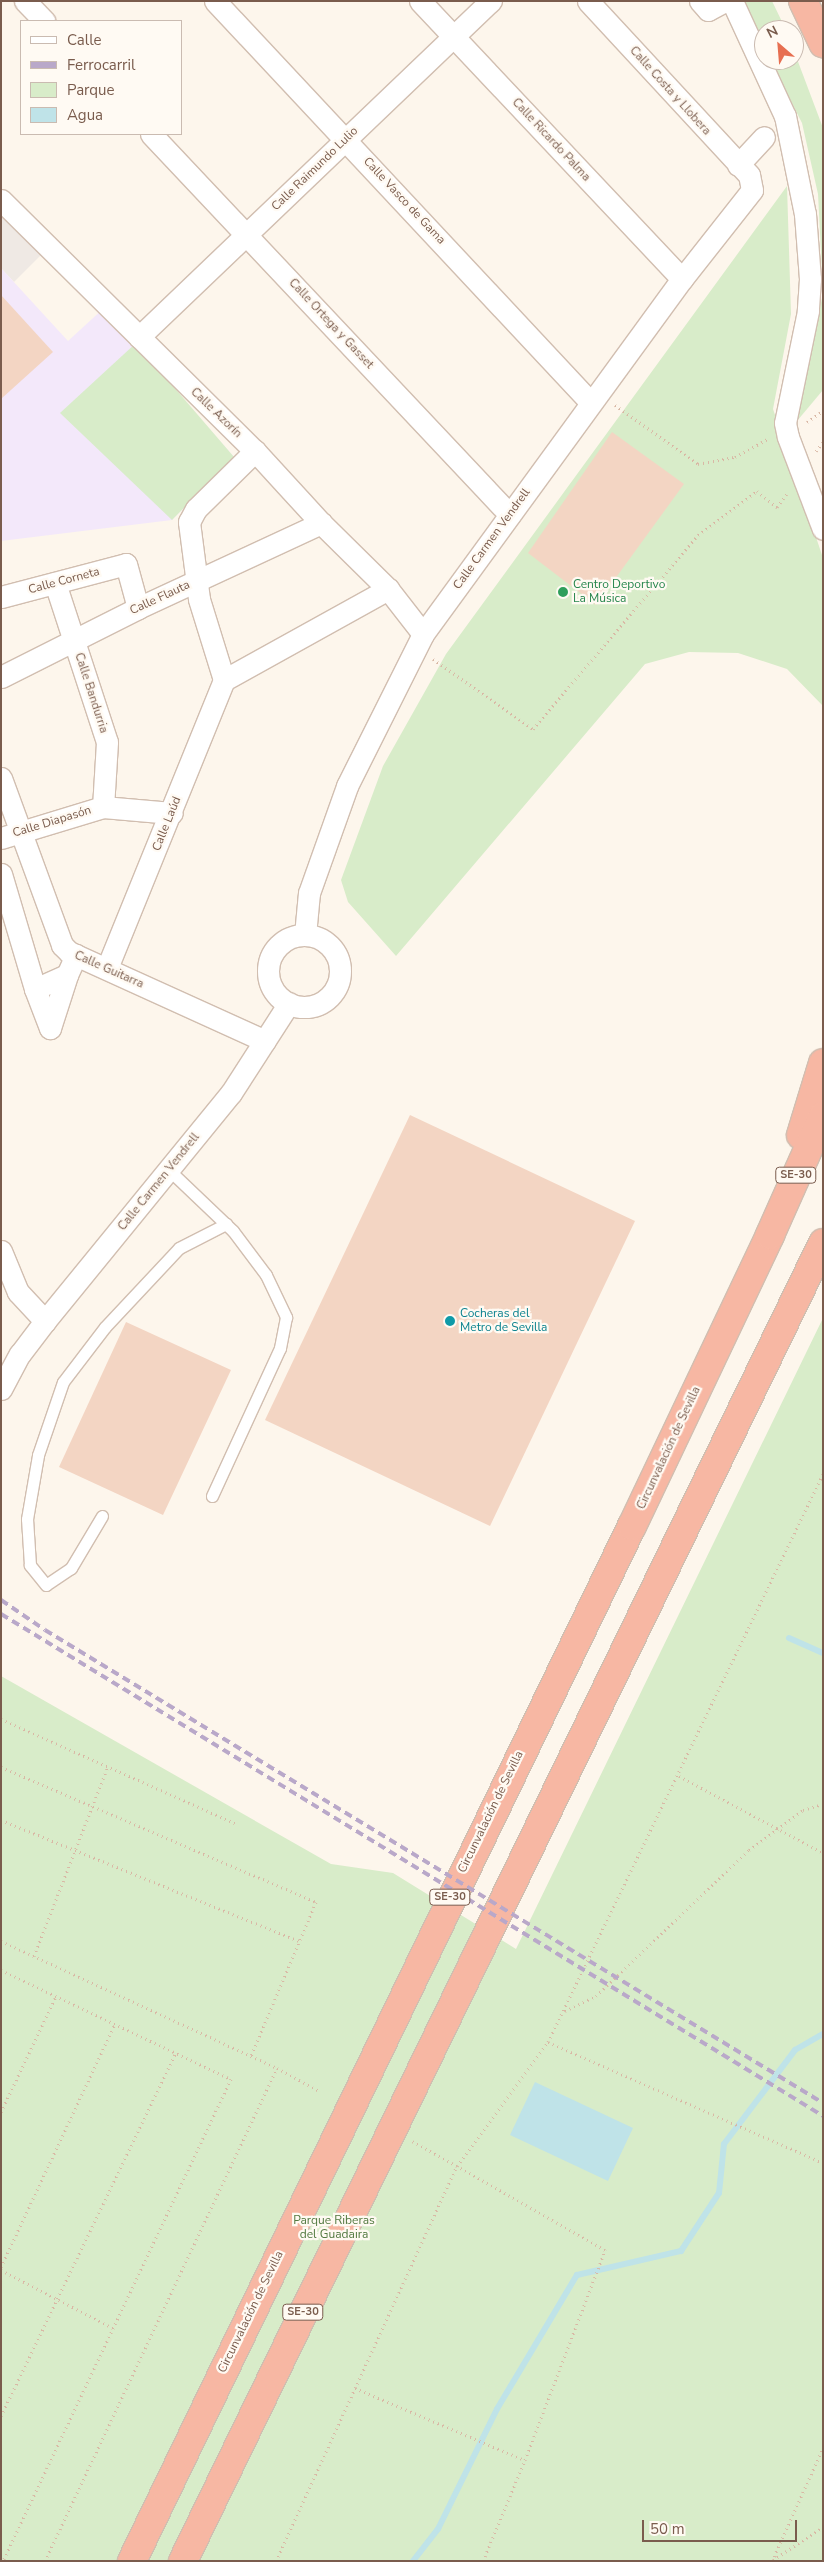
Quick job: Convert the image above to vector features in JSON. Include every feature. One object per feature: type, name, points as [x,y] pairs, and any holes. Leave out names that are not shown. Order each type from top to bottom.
[{"type":"highway","points":[[803,1],[823,43]]},
{"type":"highway","points":[[770,1235],[823,1063]]},
{"type":"highway","name":"Circunvalación de Sevilla","points":[[132,2561],[770,1235],[823,1116]]},
{"type":"highway","name":"SE-30","points":[[183,2561],[823,1242]]},
{"type":"street","points":[[25,1],[43,20]]},
{"type":"street","name":"Calle Vasco de Gama","points":[[214,1],[595,398]]},
{"type":"street","name":"Calle Ricardo Palma","points":[[420,1],[682,279]]},
{"type":"street","name":"Calle Raimundo Lulio","points":[[139,337],[491,1]]},
{"type":"street","name":"Calle Costa y Llobera","points":[[588,1],[752,182]]},
{"type":"street","points":[[700,1],[708,10],[725,1]]},
{"type":"street","points":[[732,1],[791,136],[805,214],[810,279],[808,311],[785,423],[788,437],[823,529]]},
{"type":"street","name":"Calle Ortega y Gasset","points":[[152,135],[510,515]]},
{"type":"street","points":[[738,165],[764,137]]},
{"type":"street","name":"Calle Carmen Vendrell","points":[[305,935],[309,893],[343,795],[423,634],[682,279],[752,190],[752,182]]},
{"type":"street","name":"Calle Azorín","points":[[1,200],[255,451],[321,523],[388,589],[423,634]]},
{"type":"street","points":[[255,451],[196,509],[189,522],[196,581],[224,680],[388,589]]},
{"type":"street","name":"Calle Flauta","points":[[1,677],[138,608],[321,523]]},
{"type":"street","name":"Calle Corneta","points":[[1,597],[126,564],[138,608]]},
{"type":"street","name":"Calle Bandurria","points":[[55,583],[107,742],[103,807]]},
{"type":"street","name":"Calle Laúd","points":[[107,968],[172,813],[224,680]]},
{"type":"street","name":"Calle Guitarra","points":[[1,778],[22,830],[62,945],[76,955],[264,1041]]},
{"type":"street","points":[[103,807],[172,813]]},
{"type":"street","name":"Calle Diapasón","points":[[1,838],[22,830],[103,807]]},
{"type":"street","points":[[1,874],[35,989],[50,1028],[67,975],[76,955]]},
{"type":"street","points":[[305,935],[322,940],[331,947],[340,969],[338,981],[324,1000],[307,1006],[289,1004],[272,987],[268,964],[279,944],[289,938],[305,935]]},
{"type":"street","points":[[35,989],[67,975]]},
{"type":"street","name":"Calle Carmen Vendrell","points":[[1,1389],[20,1354],[45,1321],[235,1087],[289,1004]]},
{"type":"street","points":[[1,1251],[18,1292],[45,1321]]},
{"type":"street","points":[[1,1362],[20,1354]]},
{"type":"lane","points":[[169,1170],[226,1224],[266,1275],[286,1317],[280,1348],[212,1496]]},
{"type":"lane","points":[[102,1516],[70,1568],[46,1585],[30,1565],[27,1519],[38,1454],[63,1382],[105,1327],[179,1248],[226,1224]]},
{"type":"path","points":[[595,398],[698,464],[734,457],[775,435]]},
{"type":"path","points":[[798,428],[823,411]]},
{"type":"path","points":[[811,458],[823,442]]},
{"type":"path","points":[[423,634],[433,660],[534,729],[698,535],[757,491],[777,507],[789,490]]},
{"type":"path","points":[[276,2561],[457,2166],[548,2042],[823,1474]]},
{"type":"path","points":[[1,1719],[235,1822]]},
{"type":"path","points":[[34,1956],[108,1766]]},
{"type":"path","points":[[1,1767],[316,1902],[251,2056]]},
{"type":"path","points":[[678,1776],[823,1853]]},
{"type":"path","points":[[564,2011],[596,1996],[699,1896],[779,1828],[803,1810],[823,1804]]},
{"type":"path","points":[[1,1820],[299,1942]]},
{"type":"path","points":[[1,1941],[277,2068],[319,2091]]},
{"type":"path","points":[[1,1970],[231,2079],[3,2561]]},
{"type":"path","points":[[1,2112],[56,1996]]},
{"type":"path","points":[[113,2328],[1,2268],[114,2024]]},
{"type":"path","points":[[548,2042],[823,2163]]},
{"type":"path","points":[[1,2416],[176,2053]]},
{"type":"path","points":[[45,2561],[277,2068]]},
{"type":"path","points":[[411,2141],[605,2250],[526,2460],[483,2561]]},
{"type":"path","points":[[355,2388],[526,2460]]},
{"type":"path","points":[[773,2561],[823,2448]]},
{"type":"path","points":[[773,2561],[823,2527]]},
{"type":"shaded area","points":[[1,215],[42,254],[14,282],[1,268]]},
{"type":"shaded area","points":[[1,268],[68,341],[104,308],[234,457],[172,520],[1,541]]},
{"type":"green space","points":[[741,1],[772,1],[781,20],[754,20],[754,28]]},
{"type":"green space","points":[[775,70],[801,70],[823,128],[823,291],[818,194],[802,123]]},
{"type":"green space","points":[[787,186],[791,314],[773,409],[823,558],[823,706],[787,669],[738,653],[689,652],[645,664],[396,956],[348,902],[341,880],[383,766],[446,654]]},
{"type":"green space","points":[[823,293],[823,390],[797,421]]},
{"type":"green space","points":[[136,343],[234,457],[172,520],[60,413]]},
{"type":"green space","name":"Parque Riberas del Guadaira","points":[[823,1318],[823,2561],[1,2561],[1,1676],[331,1864],[393,1873],[516,1949]]},
{"type":"water","points":[[535,2082],[633,2128],[608,2181],[510,2135]]},
{"type":"building","points":[[1,295],[53,352],[1,399]]},
{"type":"building","points":[[612,432],[684,484],[596,605],[528,553]]},
{"type":"building","name":"Cocheras del Metro de Sevilla","points":[[410,1115],[635,1221],[490,1526],[265,1420]]},
{"type":"building","points":[[126,1322],[231,1370],[163,1515],[59,1467]]},
{"type":"waterway","points":[[789,1638],[823,1653]]},
{"type":"waterway","points":[[413,2561],[438,2529],[497,2409],[577,2275],[681,2251],[719,2193],[724,2144],[795,2050],[823,2034]]},
{"type":"railway","points":[[1,1600],[45,1630],[823,2103]]},
{"type":"railway","points":[[1,1614],[823,2116]]},
{"type":"place","name":"Centro Deportivo La Música","points":[[563,592]]},
{"type":"place","name":"Cocheras del Metro de Sevilla","points":[[450,1321]]}]
